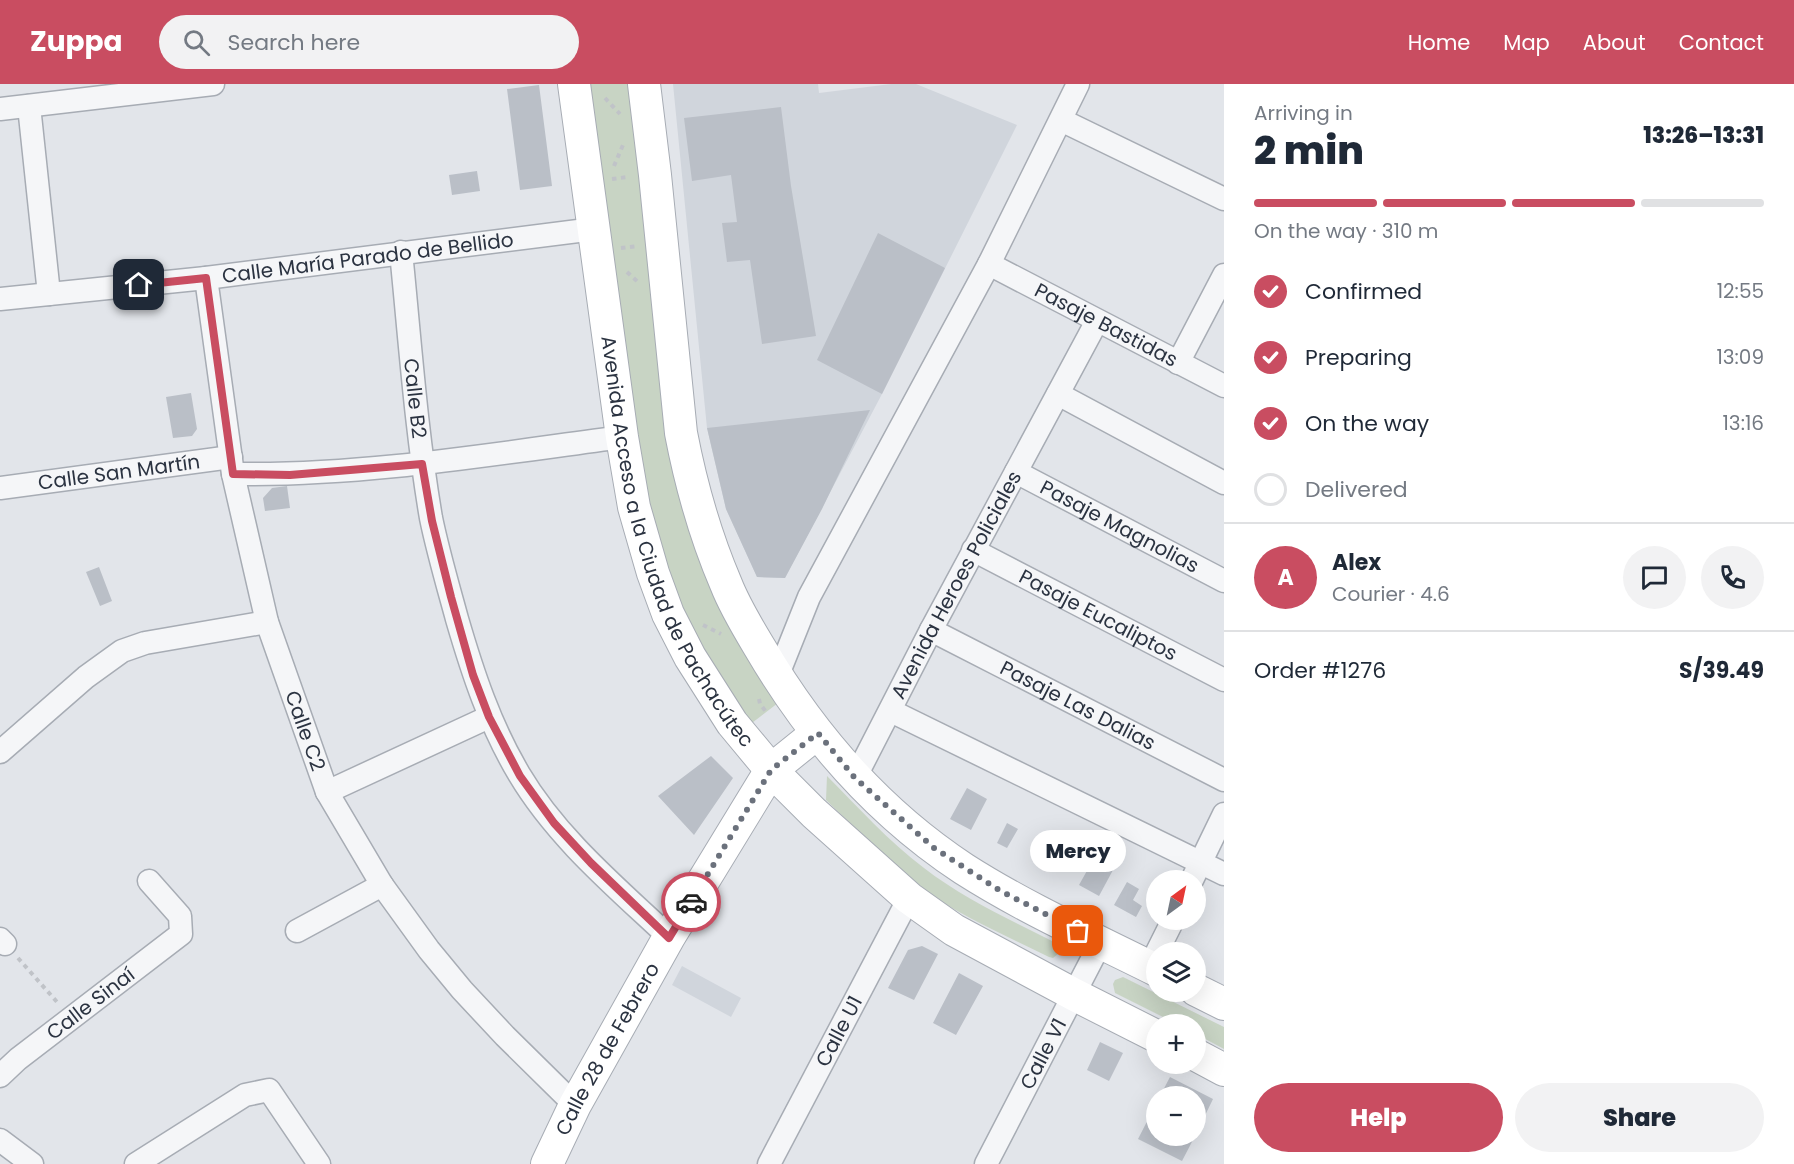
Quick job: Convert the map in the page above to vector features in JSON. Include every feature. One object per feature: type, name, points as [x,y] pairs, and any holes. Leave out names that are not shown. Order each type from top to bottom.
[{"type":"main road","name":"Avenida Acceso a la Ciudad de Pachacútec","points":[[574,84],[600,174],[595,240],[634,507],[653,573],[668,614],[690,657],[732,723],[771,770],[814,813],[909,898],[954,930],[1146,1031]]},
{"type":"main road","name":"Avenida Acceso a la Ciudad de Pachacútec","points":[[644,84],[681,433],[689,474],[712,549],[743,620],[777,677],[818,733],[855,778],[919,836],[964,869],[999,890],[1101,942],[1146,958]]},
{"type":"main road","name":"Calle 28 de Febrero","points":[[547,1164],[575,1105],[669,938],[771,770],[818,733]]},
{"type":"main road","points":[[1206,995],[1224,1004]]},
{"type":"main road","points":[[1206,1060],[1224,1070]]},
{"type":"street","points":[[0,109],[213,84]]},
{"type":"street","points":[[777,677],[809,597],[989,264],[1078,84]]},
{"type":"street","points":[[29,106],[49,294]]},
{"type":"street","points":[[1060,120],[1224,199]]},
{"type":"street","name":"Calle María Parado de Bellido","points":[[0,299],[206,278],[401,252],[595,240]]},
{"type":"street","name":"Calle B2","points":[[401,252],[422,464],[432,521],[473,675],[489,717],[520,776],[554,823],[591,863],[669,938]]},
{"type":"street","name":"Pasaje Bastidas","points":[[989,264],[1224,387]]},
{"type":"street","points":[[1178,363],[1224,275]]},
{"type":"street","name":"Calle C2","points":[[206,278],[232,466],[267,622],[327,792],[382,885],[462,990],[575,1105]]},
{"type":"street","name":"Avenida Heroes Policiales","points":[[855,778],[931,630],[1096,321]]},
{"type":"street","points":[[1059,394],[1224,483]]},
{"type":"street","name":"Calle San Martín","points":[[2,489],[232,466],[290,475],[422,464],[622,437]]},
{"type":"street","name":"Pasaje Magnolias","points":[[1016,472],[1224,581]]},
{"type":"street","name":"Pasaje Eucaliptos","points":[[974,550],[1224,680]]},
{"type":"street","points":[[0,752],[86,677],[122,651],[145,643],[267,622]]},
{"type":"street","name":"Pasaje Las Dalias","points":[[931,630],[1224,780]]},
{"type":"street","points":[[891,711],[1192,870]]},
{"type":"street","points":[[327,792],[489,717]]},
{"type":"street","points":[[1197,870],[1224,814]]},
{"type":"street","points":[[1206,873],[1224,874]]},
{"type":"street","name":"Calle Sinaí","points":[[0,1076],[18,1059],[181,934],[180,916],[150,881]]},
{"type":"street","points":[[297,931],[382,885]]},
{"type":"street","name":"Calle U1","points":[[769,1164],[909,898]]},
{"type":"street","name":"Calle V1","points":[[986,1164],[1101,942]]},
{"type":"street","points":[[136,1164],[245,1095],[269,1090],[319,1164]]},
{"type":"street","points":[[0,1140],[32,1164]]},
{"type":"path","points":[[605,98],[620,112],[621,123]]},
{"type":"path","points":[[600,174],[624,145],[622,134]]},
{"type":"path","points":[[600,174],[655,175]]},
{"type":"path","points":[[595,240],[662,242]]},
{"type":"path","points":[[2,941],[71,1018]]},
{"type":"shaded area","points":[[673,84],[818,84],[819,93],[891,84],[916,84],[1017,125],[882,394],[785,578],[757,577],[726,509],[707,428]]},
{"type":"shaded area","points":[[682,966],[741,998],[731,1017],[672,985]]},
{"type":"green space","points":[[585,84],[630,84],[673,448],[778,703],[748,726],[724,694],[653,548]]},
{"type":"green space","points":[[827,776],[911,858],[971,899],[1056,943],[1058,954],[1053,958],[1049,957],[985,926],[939,900],[911,880],[826,800]]},
{"type":"green space","points":[[1123,977],[1146,988],[1146,1002],[1174,1002],[1198,1014],[1157,1014],[1115,993],[1113,984],[1115,980]]},
{"type":"green space","points":[[1206,1018],[1224,1027],[1224,1049],[1206,1039]]},
{"type":"building","points":[[539,85],[552,186],[520,190],[507,89]]},
{"type":"building","points":[[781,107],[791,186],[816,336],[762,344],[750,260],[727,262],[722,223],[737,222],[731,175],[692,181],[684,118]]},
{"type":"building","points":[[477,171],[480,191],[452,195],[449,175]]},
{"type":"building","points":[[878,233],[945,268],[882,394],[817,360]]},
{"type":"building","points":[[191,393],[197,429],[192,436],[173,438],[166,397]]},
{"type":"building","points":[[870,410],[822,509],[785,578],[757,577],[726,509],[707,428]]},
{"type":"building","points":[[287,486],[290,508],[265,511],[263,498],[272,488]]},
{"type":"building","points":[[99,567],[112,601],[100,606],[86,572]]},
{"type":"building","points":[[711,756],[733,778],[694,835],[658,796]]},
{"type":"building","points":[[967,788],[987,799],[971,830],[950,819]]},
{"type":"building","points":[[1007,823],[1018,829],[1007,848],[997,843]]},
{"type":"building","points":[[1093,860],[1113,870],[1099,896],[1079,885]]},
{"type":"building","points":[[1127,882],[1139,889],[1133,900],[1142,906],[1136,917],[1114,905]]},
{"type":"building","points":[[922,946],[938,954],[914,1000],[888,988],[908,950]]},
{"type":"building","points":[[959,973],[983,986],[956,1035],[933,1023]]},
{"type":"building","points":[[1100,1042],[1123,1053],[1109,1081],[1087,1070]]},
{"type":"building","points":[[1170,1077],[1188,1086],[1165,1086]]},
{"type":"building","points":[[1206,1095],[1213,1099],[1206,1113]]},
{"type":"building","points":[[1146,1123],[1146,1143],[1138,1139]]},
{"type":"building","points":[[1152,1146],[1190,1146],[1182,1161]]},
{"type":"way so far","points":[[691,902],[771,770],[818,733],[855,778],[934,848],[999,890],[1078,931]]},
{"type":"place","name":"Mercy","points":[[1078,931]]},
{"type":"route","points":[[139,285],[206,278],[233,474],[290,475],[422,464],[432,521],[473,675],[489,717],[520,776],[566,838],[669,938],[691,902]]}]
